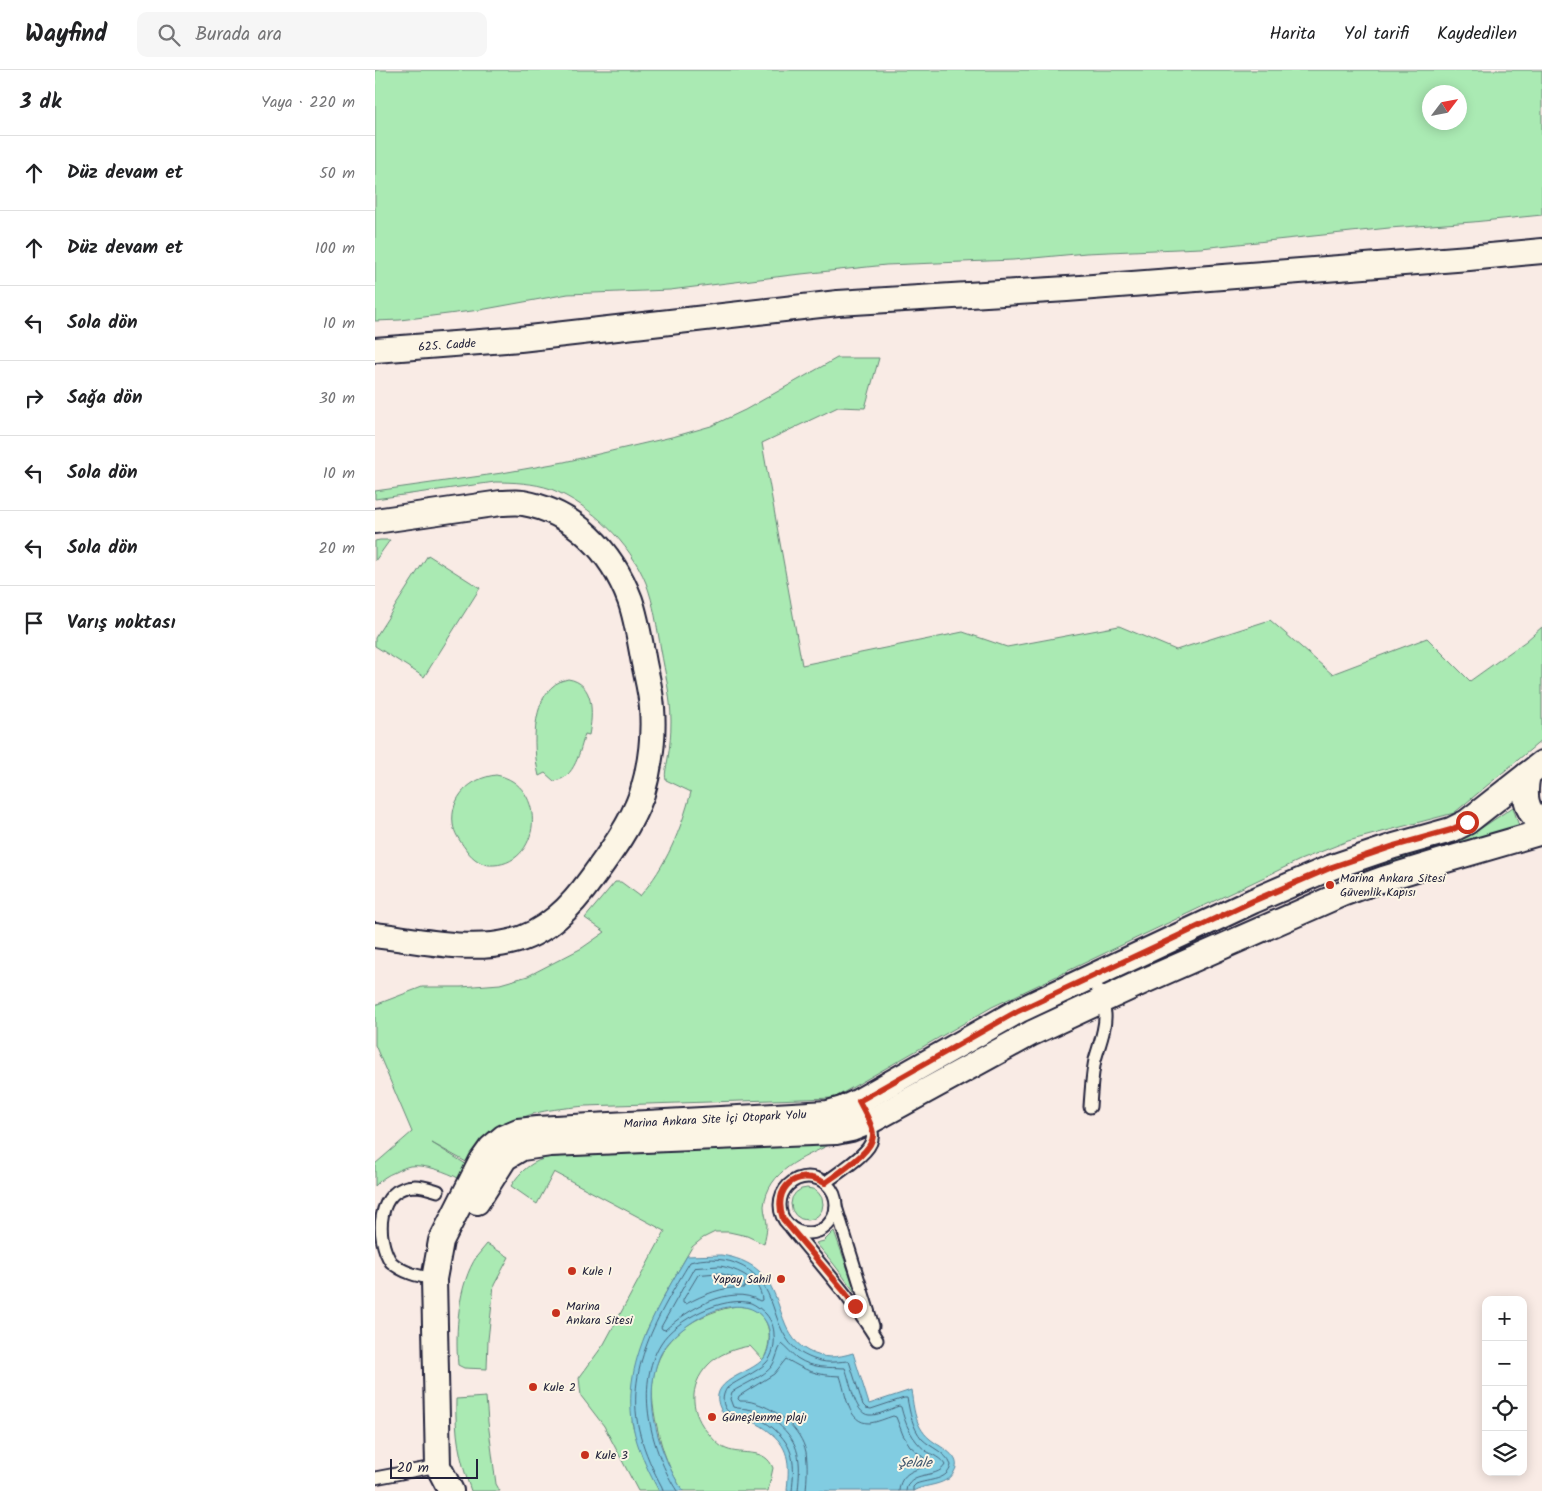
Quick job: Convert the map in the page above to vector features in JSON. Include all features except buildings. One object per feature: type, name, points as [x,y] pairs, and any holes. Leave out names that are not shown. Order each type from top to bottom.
[{"type":"street","name":"625. Cadde","points":[[375,350],[520,340],[838,303],[1067,289],[1542,251]]},
{"type":"street","points":[[375,521],[501,503],[521,503],[541,507],[561,516],[580,528],[609,558],[621,578],[638,628],[652,708],[649,762],[642,793],[630,822],[583,890],[564,913],[548,925],[529,935],[512,942],[492,945],[475,946],[375,935]]},
{"type":"street","points":[[1535,769],[1525,797],[1529,809],[1536,819],[1542,823]]},
{"type":"street","name":"Marina Ankara Site İçi Otopark Yolu","points":[[451,1491],[438,1466],[434,1279],[441,1241],[481,1162],[491,1148],[505,1137],[518,1131],[537,1129],[828,1113],[842,1109],[864,1112],[1018,1011],[1253,901],[1332,867],[1394,846],[1451,830],[1467,822],[1535,769]]},
{"type":"street","points":[[864,1112],[1103,1000],[1342,894],[1411,870],[1542,832]]},
{"type":"lane","points":[[1090,1107],[1091,1084],[1095,1062],[1105,1026],[1103,1000],[1092,977]]},
{"type":"lane","points":[[825,1183],[867,1150],[872,1142],[873,1134],[864,1112]]},
{"type":"lane","points":[[807,1176],[816,1178],[831,1189],[836,1207],[877,1340],[843,1290],[783,1219],[780,1210],[780,1200],[783,1191],[789,1183],[797,1178],[807,1176]]},
{"type":"lane","points":[[434,1279],[417,1276],[390,1261],[379,1245],[376,1222],[384,1203],[398,1190],[415,1186],[438,1191]]},
{"type":"lane","points":[[790,1226],[797,1231],[815,1232],[829,1223],[834,1216],[836,1207]]},
{"type":"lane","points":[[375,1478],[438,1466]]},
{"type":"green space","points":[[375,70],[1542,70],[1542,215],[1389,228],[1201,248],[1086,253],[1013,260],[886,265],[670,290],[568,294],[480,310],[400,320],[375,321]]},
{"type":"green space","points":[[837,358],[879,358],[865,408],[838,407],[762,443],[802,665],[963,632],[1007,647],[1119,626],[1176,650],[1270,620],[1332,674],[1427,638],[1470,681],[1526,641],[1542,627],[1542,740],[1454,813],[1348,841],[1300,860],[992,1007],[834,1098],[585,1106],[545,1111],[535,1113],[507,1126],[468,1163],[432,1143],[469,1166],[460,1179],[436,1169],[410,1166],[386,1176],[375,1186],[375,1164],[412,1132],[375,1045],[375,1005],[422,987],[500,984],[528,976],[582,948],[605,932],[585,918],[615,882],[621,882],[640,896],[658,872],[677,834],[691,792],[666,780],[665,772],[671,735],[671,712],[649,591],[639,568],[630,554],[607,527],[594,515],[566,496],[551,489],[531,484],[495,482],[375,499],[375,491],[564,462],[711,426],[745,410]]},
{"type":"green space","points":[[390,540],[375,561],[375,541]]},
{"type":"green space","points":[[428,555],[480,588],[424,677],[375,646],[375,638]]},
{"type":"green space","points":[[568,679],[583,686],[588,693],[591,709],[589,735],[585,734],[579,755],[572,769],[561,779],[554,781],[545,773],[539,776],[535,750],[537,720],[540,705],[546,693],[556,684]]},
{"type":"green space","points":[[496,775],[513,782],[525,793],[531,808],[532,824],[528,840],[520,853],[507,862],[489,865],[472,857],[459,840],[453,824],[453,814],[458,797],[464,790],[478,780]]},
{"type":"green space","points":[[1513,807],[1518,823],[1524,829],[1385,870],[1380,867],[1381,863],[1468,837]]},
{"type":"green space","points":[[831,1144],[788,1167],[772,1183],[764,1206],[767,1225],[764,1244],[747,1236],[729,1232],[715,1232],[703,1238],[692,1247],[665,1294],[646,1332],[632,1423],[643,1458],[659,1491],[638,1491],[604,1426],[581,1396],[579,1378],[604,1344],[665,1231],[554,1172],[537,1204],[511,1186],[528,1167],[544,1158],[551,1157]]},
{"type":"green space","points":[[807,1188],[813,1189],[818,1193],[822,1198],[822,1210],[818,1215],[813,1219],[807,1220],[801,1219],[796,1215],[792,1210],[791,1204],[792,1198],[796,1193],[801,1189]]},
{"type":"green space","points":[[834,1231],[857,1295],[816,1243],[824,1241]]},
{"type":"green space","points":[[487,1244],[509,1257],[494,1285],[487,1369],[464,1368],[458,1365],[459,1309],[471,1267]]},
{"type":"green space","points":[[737,1306],[750,1308],[763,1317],[769,1330],[766,1353],[763,1360],[750,1346],[727,1352],[712,1361],[697,1382],[694,1400],[695,1408],[703,1426],[721,1446],[733,1451],[753,1453],[765,1457],[769,1461],[773,1468],[768,1491],[683,1491],[667,1460],[657,1427],[652,1397],[655,1370],[666,1346],[688,1325],[711,1313]]},
{"type":"green space","points":[[486,1397],[496,1484],[500,1491],[471,1491],[463,1467],[459,1446],[456,1424],[456,1399]]},
{"type":"water","name":"Şelale","points":[[721,1255],[741,1260],[751,1265],[767,1280],[773,1290],[785,1324],[798,1344],[808,1351],[830,1357],[853,1353],[869,1404],[911,1390],[915,1414],[921,1429],[929,1438],[949,1452],[956,1461],[951,1477],[942,1482],[913,1491],[787,1491],[787,1459],[778,1439],[754,1422],[730,1418],[721,1410],[718,1400],[719,1391],[724,1384],[758,1364],[768,1350],[769,1333],[766,1322],[755,1311],[741,1306],[708,1313],[692,1322],[666,1346],[659,1358],[654,1374],[652,1391],[656,1426],[660,1444],[667,1461],[683,1491],[659,1491],[639,1449],[635,1435],[631,1411],[631,1387],[636,1364],[652,1319],[687,1256]]},
{"type":"place","name":"Marina Ankara Sitesi Güvenlik Kapısı","points":[[1330,885]]},
{"type":"place","name":"Kule 1","points":[[572,1271]]},
{"type":"place","name":"Yapay Sahil","points":[[781,1279]]},
{"type":"place","name":"Marina Ankara Sitesi","points":[[556,1313]]},
{"type":"place","name":"Kule 2","points":[[533,1387]]},
{"type":"place","name":"Güneşlenme plajı","points":[[712,1417]]},
{"type":"place","name":"Kule 3","points":[[585,1455]]},
{"type":"route","points":[[855,1306],[783,1219],[780,1210],[780,1200],[783,1191],[789,1183],[797,1178],[807,1176],[825,1183],[867,1150],[872,1142],[873,1134],[859,1101],[1018,1011],[1253,901],[1366,854],[1451,830],[1467,822]]}]
